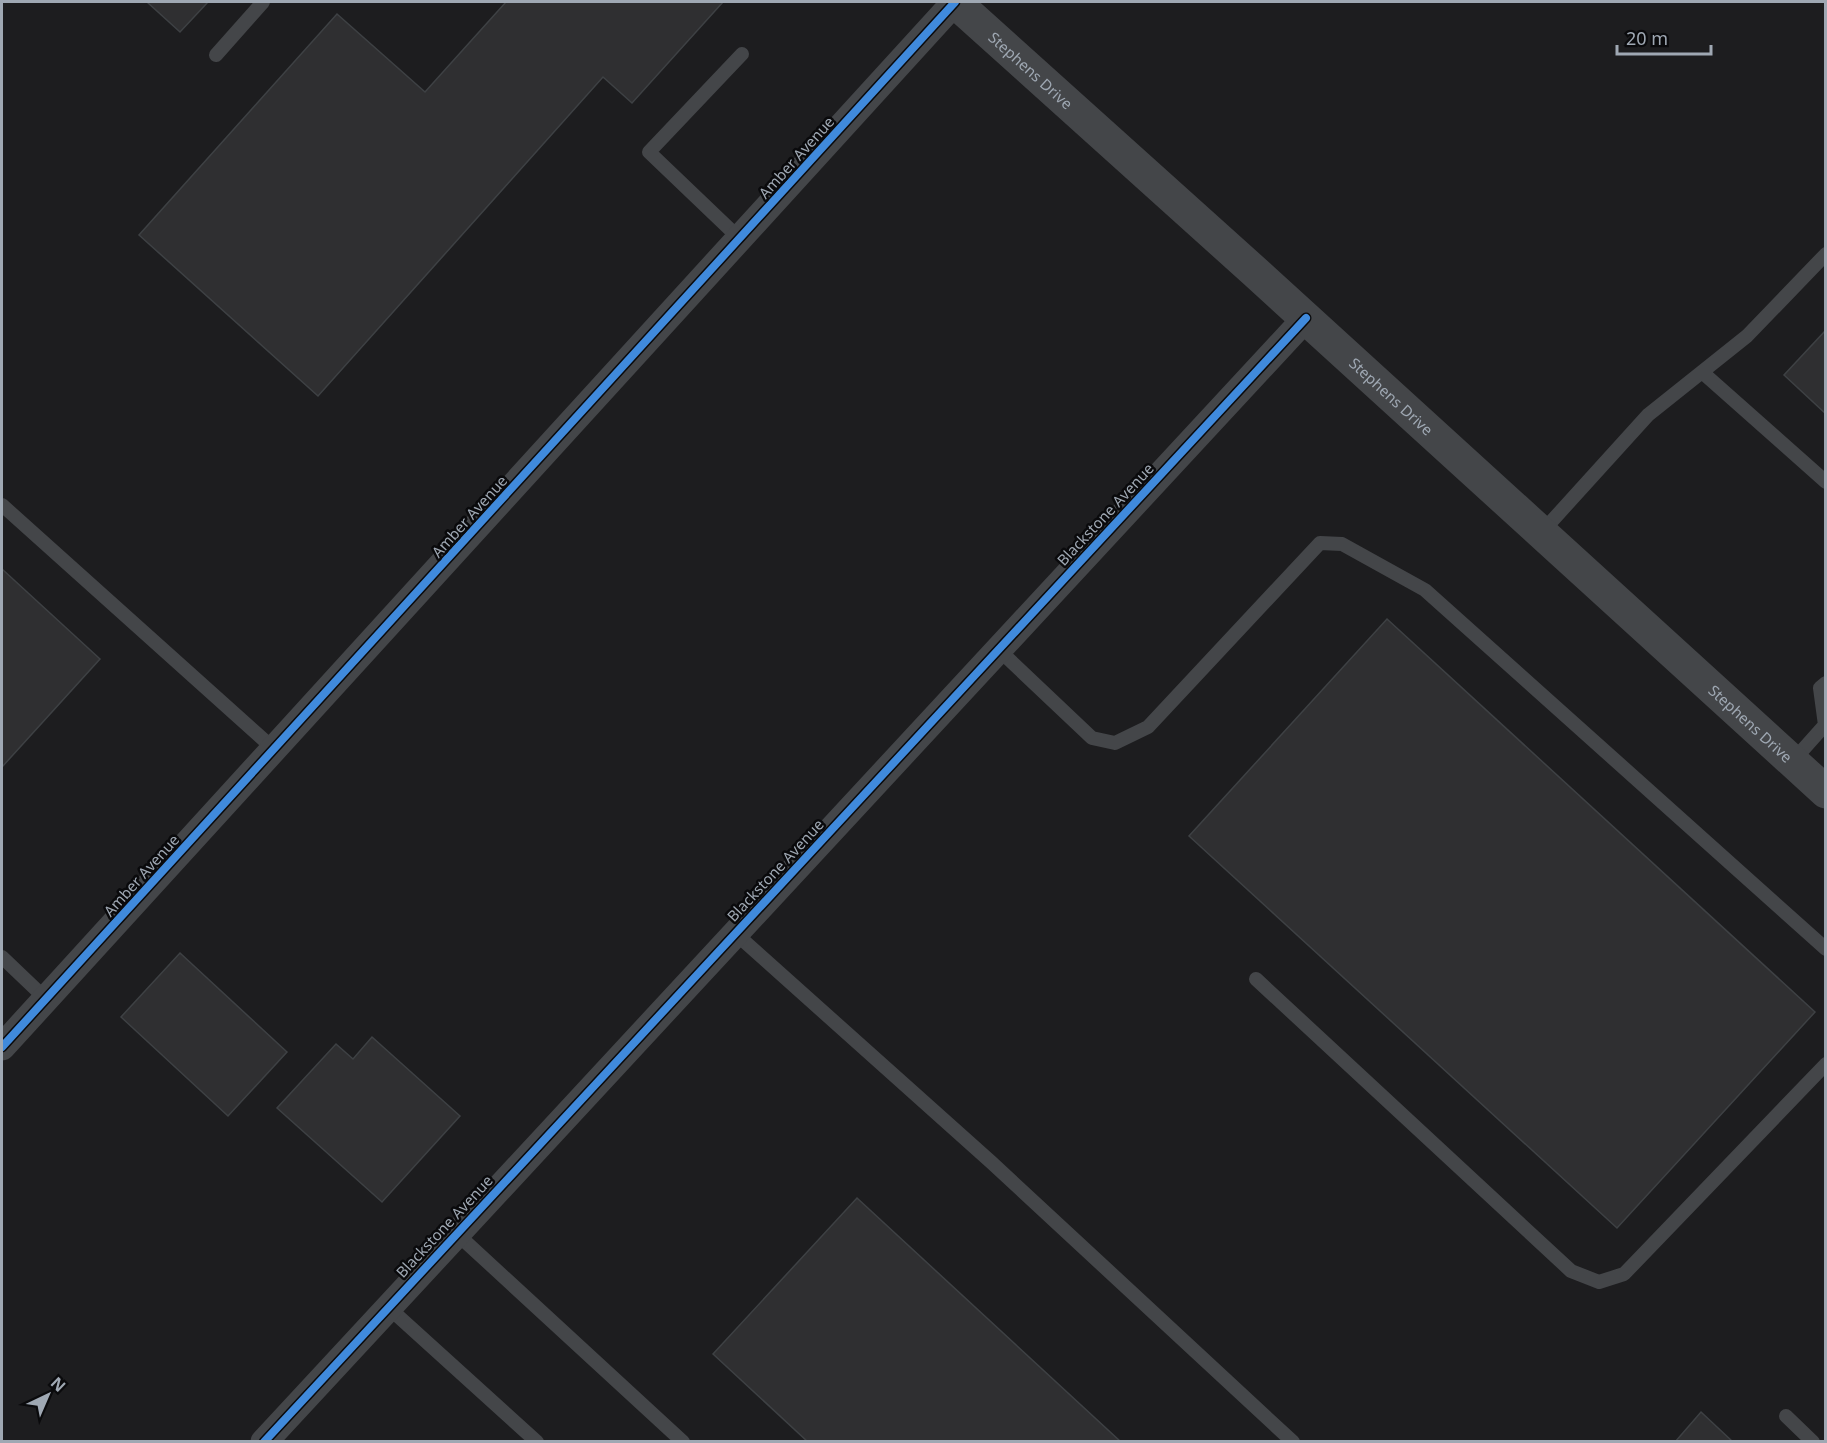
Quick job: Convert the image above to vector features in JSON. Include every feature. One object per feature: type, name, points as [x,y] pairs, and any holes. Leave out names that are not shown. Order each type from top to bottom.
[{"type":"street","name":"Amber Avenue","points":[[2,1047],[955,2]]},
{"type":"street","name":"Stephens Drive","points":[[955,2],[1826,792]]},
{"type":"street","name":"Blackstone Avenue","points":[[264,1442],[1306,318]]},
{"type":"lane","points":[[216,55],[263,2]]},
{"type":"lane","points":[[740,239],[649,152],[742,54]]},
{"type":"lane","points":[[1541,533],[1648,416],[1747,336],[1826,254]]},
{"type":"lane","points":[[1702,372],[1826,482]]},
{"type":"lane","points":[[2,505],[274,749]]},
{"type":"lane","points":[[998,650],[1092,738],[1115,743],[1148,727],[1320,543],[1342,544],[1425,590],[1826,949]]},
{"type":"lane","points":[[1792,762],[1825,725],[1820,688],[1826,683]]},
{"type":"lane","points":[[735,933],[991,1162],[1293,1442]]},
{"type":"lane","points":[[2,957],[46,999]]},
{"type":"lane","points":[[1256,979],[1571,1271],[1599,1282],[1624,1274],[1826,1064]]},
{"type":"lane","points":[[456,1233],[683,1442]]},
{"type":"lane","points":[[388,1307],[537,1442]]},
{"type":"lane","points":[[1786,1416],[1813,1442]]},
{"type":"shaded area","points":[[2,2],[1825,2],[1825,1441],[2,1441]]},
{"type":"building","points":[[147,2],[208,2],[180,32]]},
{"type":"building","points":[[506,2],[723,2],[632,103],[603,77],[318,396],[139,235],[337,14],[425,92]]},
{"type":"building","points":[[1826,330],[1826,414],[1784,375]]},
{"type":"building","points":[[2,569],[100,659],[2,767]]},
{"type":"building","points":[[1387,619],[1815,1012],[1617,1228],[1189,836]]},
{"type":"building","points":[[180,953],[287,1052],[228,1116],[121,1017]]},
{"type":"building","points":[[372,1037],[460,1116],[382,1202],[277,1108],[336,1044],[353,1059]]},
{"type":"building","points":[[857,1198],[1121,1442],[808,1442],[713,1354]]},
{"type":"building","points":[[1701,1412],[1733,1442],[1675,1442]]},
{"type":"cycle path","points":[[2,1047],[955,2]]},
{"type":"cycle path","points":[[264,1442],[1306,318]]}]
